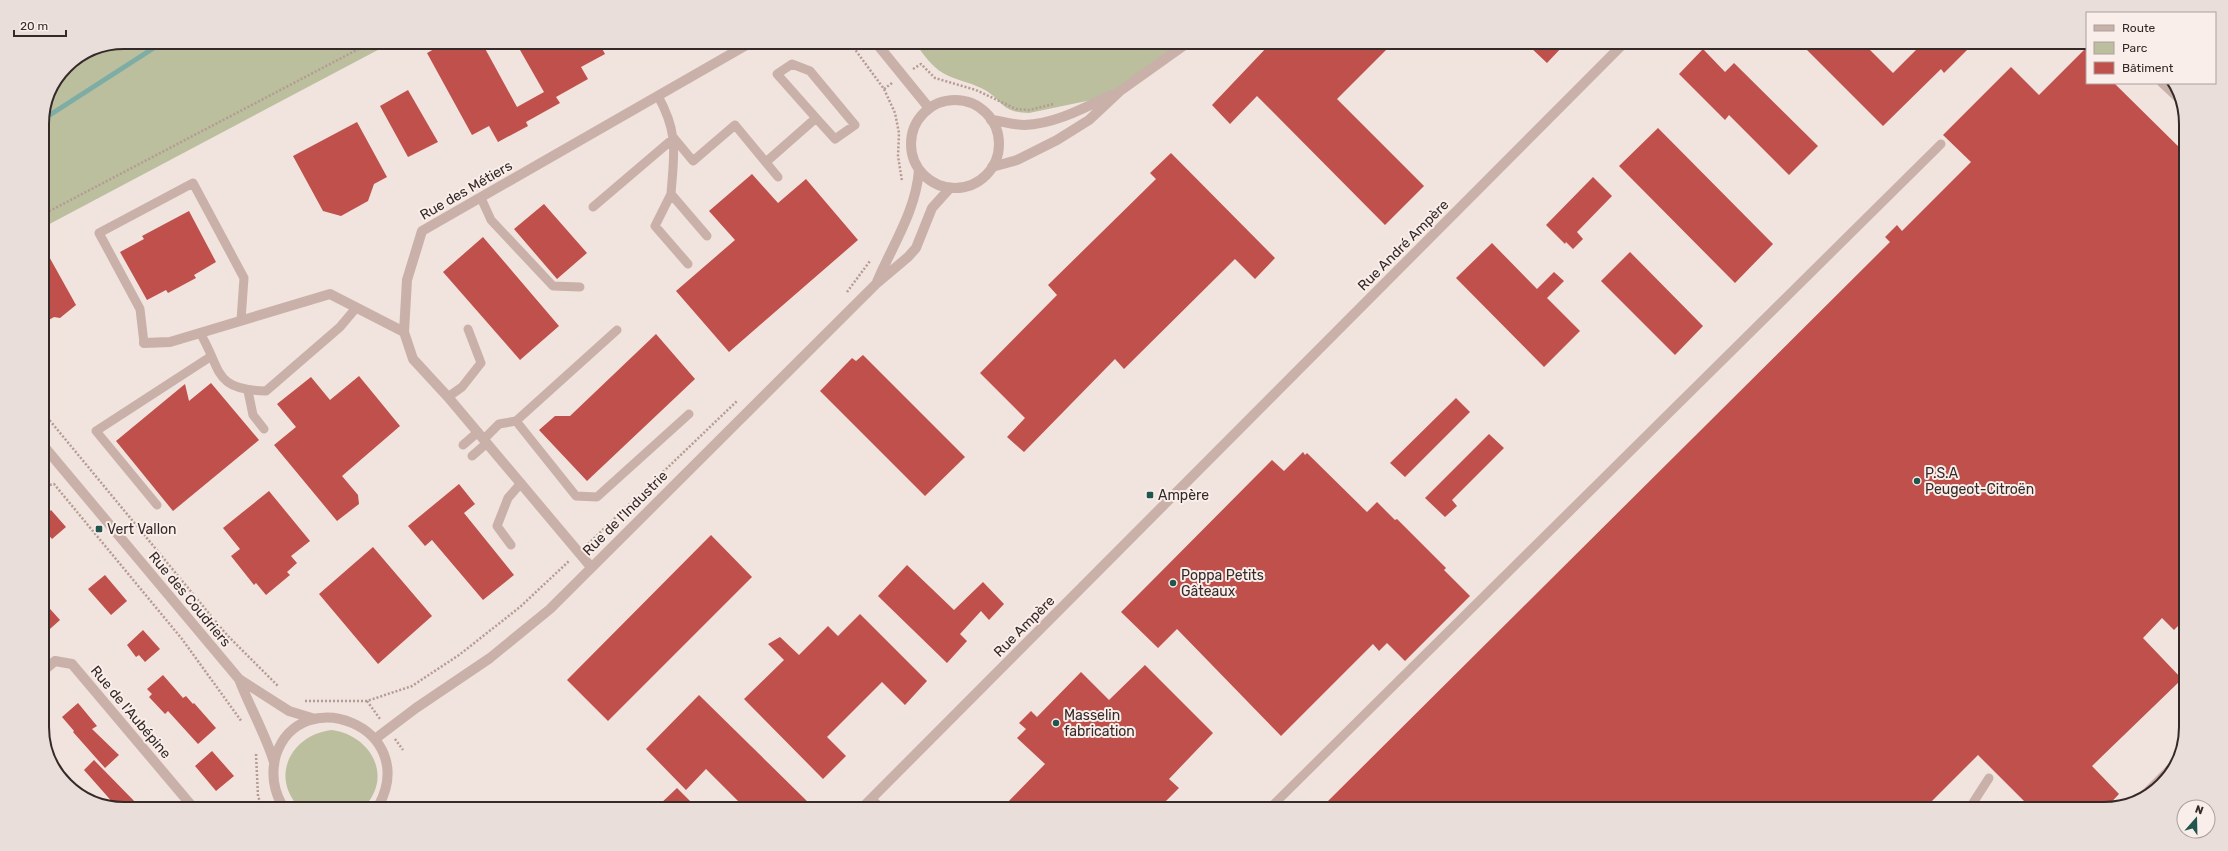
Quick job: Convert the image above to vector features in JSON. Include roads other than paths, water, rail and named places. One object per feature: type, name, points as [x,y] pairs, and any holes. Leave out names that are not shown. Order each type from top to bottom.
[{"type":"street","name":"Rue des Métiers","points":[[591,567],[448,397],[413,359],[404,332],[407,280],[422,231],[740,49]]},
{"type":"street","points":[[881,49],[929,108]]},
{"type":"street","points":[[992,167],[1017,160],[1057,140],[1089,120],[1120,91],[1179,49]]},
{"type":"street","name":"Rue André Ampère","points":[[1204,465],[1618,49]]},
{"type":"street","points":[[991,120],[1023,125],[1038,123],[1067,116],[1120,91]]},
{"type":"street","points":[[948,101],[966,102],[976,106],[991,120],[997,132],[998,146],[992,167],[987,174],[972,185],[950,188],[933,182],[919,170],[914,162],[911,139],[916,124],[929,108],[948,101]]},
{"type":"street","name":"Rue de l'Industrie","points":[[876,284],[909,213],[918,181],[919,170]]},
{"type":"street","name":"Rue de l'Industrie","points":[[375,739],[514,639],[550,609],[876,284],[916,248],[932,208],[950,188]]},
{"type":"street","points":[[144,343],[170,342],[330,294],[404,332]]},
{"type":"street","name":"Rue des Coudriers","points":[[49,456],[239,679],[289,711],[315,719]]},
{"type":"street","name":"Rue Ampère","points":[[873,802],[1204,465]]},
{"type":"street","name":"Rue de l'Aubépine","points":[[49,666],[55,661],[72,664],[188,802]]},
{"type":"street","name":"Rue des Coudriers","points":[[239,679],[248,703],[266,738],[274,762]]},
{"type":"street","points":[[281,802],[274,786],[274,762],[278,752],[289,735],[305,723],[315,719],[326,718],[348,720],[358,725],[375,739],[385,757],[388,776],[380,802]]},
{"type":"lane","points":[[792,64],[810,71],[855,125],[835,139],[816,118],[777,74],[792,64]]},
{"type":"lane","points":[[2163,84],[2171,92]]},
{"type":"lane","points":[[658,96],[670,116],[674,138],[671,194],[655,226],[688,264]]},
{"type":"lane","points":[[766,162],[816,118]]},
{"type":"lane","points":[[674,138],[693,161],[735,125],[778,177]]},
{"type":"lane","points":[[594,207],[674,138]]},
{"type":"lane","points":[[1276,802],[1941,144]]},
{"type":"lane","points":[[144,343],[140,310],[99,233],[193,183],[244,278],[241,320]]},
{"type":"lane","points":[[671,194],[707,236]]},
{"type":"lane","points":[[481,198],[491,220],[553,286],[580,287]]},
{"type":"lane","points":[[200,332],[206,343],[210,357],[225,382],[248,391],[266,391],[340,327],[356,308]]},
{"type":"lane","points":[[448,397],[462,387],[481,363],[468,329]]},
{"type":"lane","points":[[472,456],[483,438],[499,424],[516,421],[617,330]]},
{"type":"lane","points":[[157,505],[96,431],[210,357]]},
{"type":"lane","points":[[248,391],[253,415],[264,429]]},
{"type":"lane","points":[[516,421],[576,496],[597,497],[689,414]]},
{"type":"lane","points":[[463,445],[483,438]]},
{"type":"lane","points":[[511,545],[497,526],[508,498],[521,484]]},
{"type":"lane","points":[[1974,802],[1989,778]]},
{"type":"waterway","points":[[49,115],[152,49]]},
{"type":"place","name":"P.S.A Peugeot-Citroën","points":[[1917,481]]},
{"type":"place","name":"Ampère","points":[[1150,495]]},
{"type":"place","name":"Vert Vallon","points":[[99,529]]},
{"type":"place","name":"Poppa Petits Gâteaux","points":[[1173,583]]},
{"type":"place","name":"Masselin fabrication","points":[[1056,723]]}]
